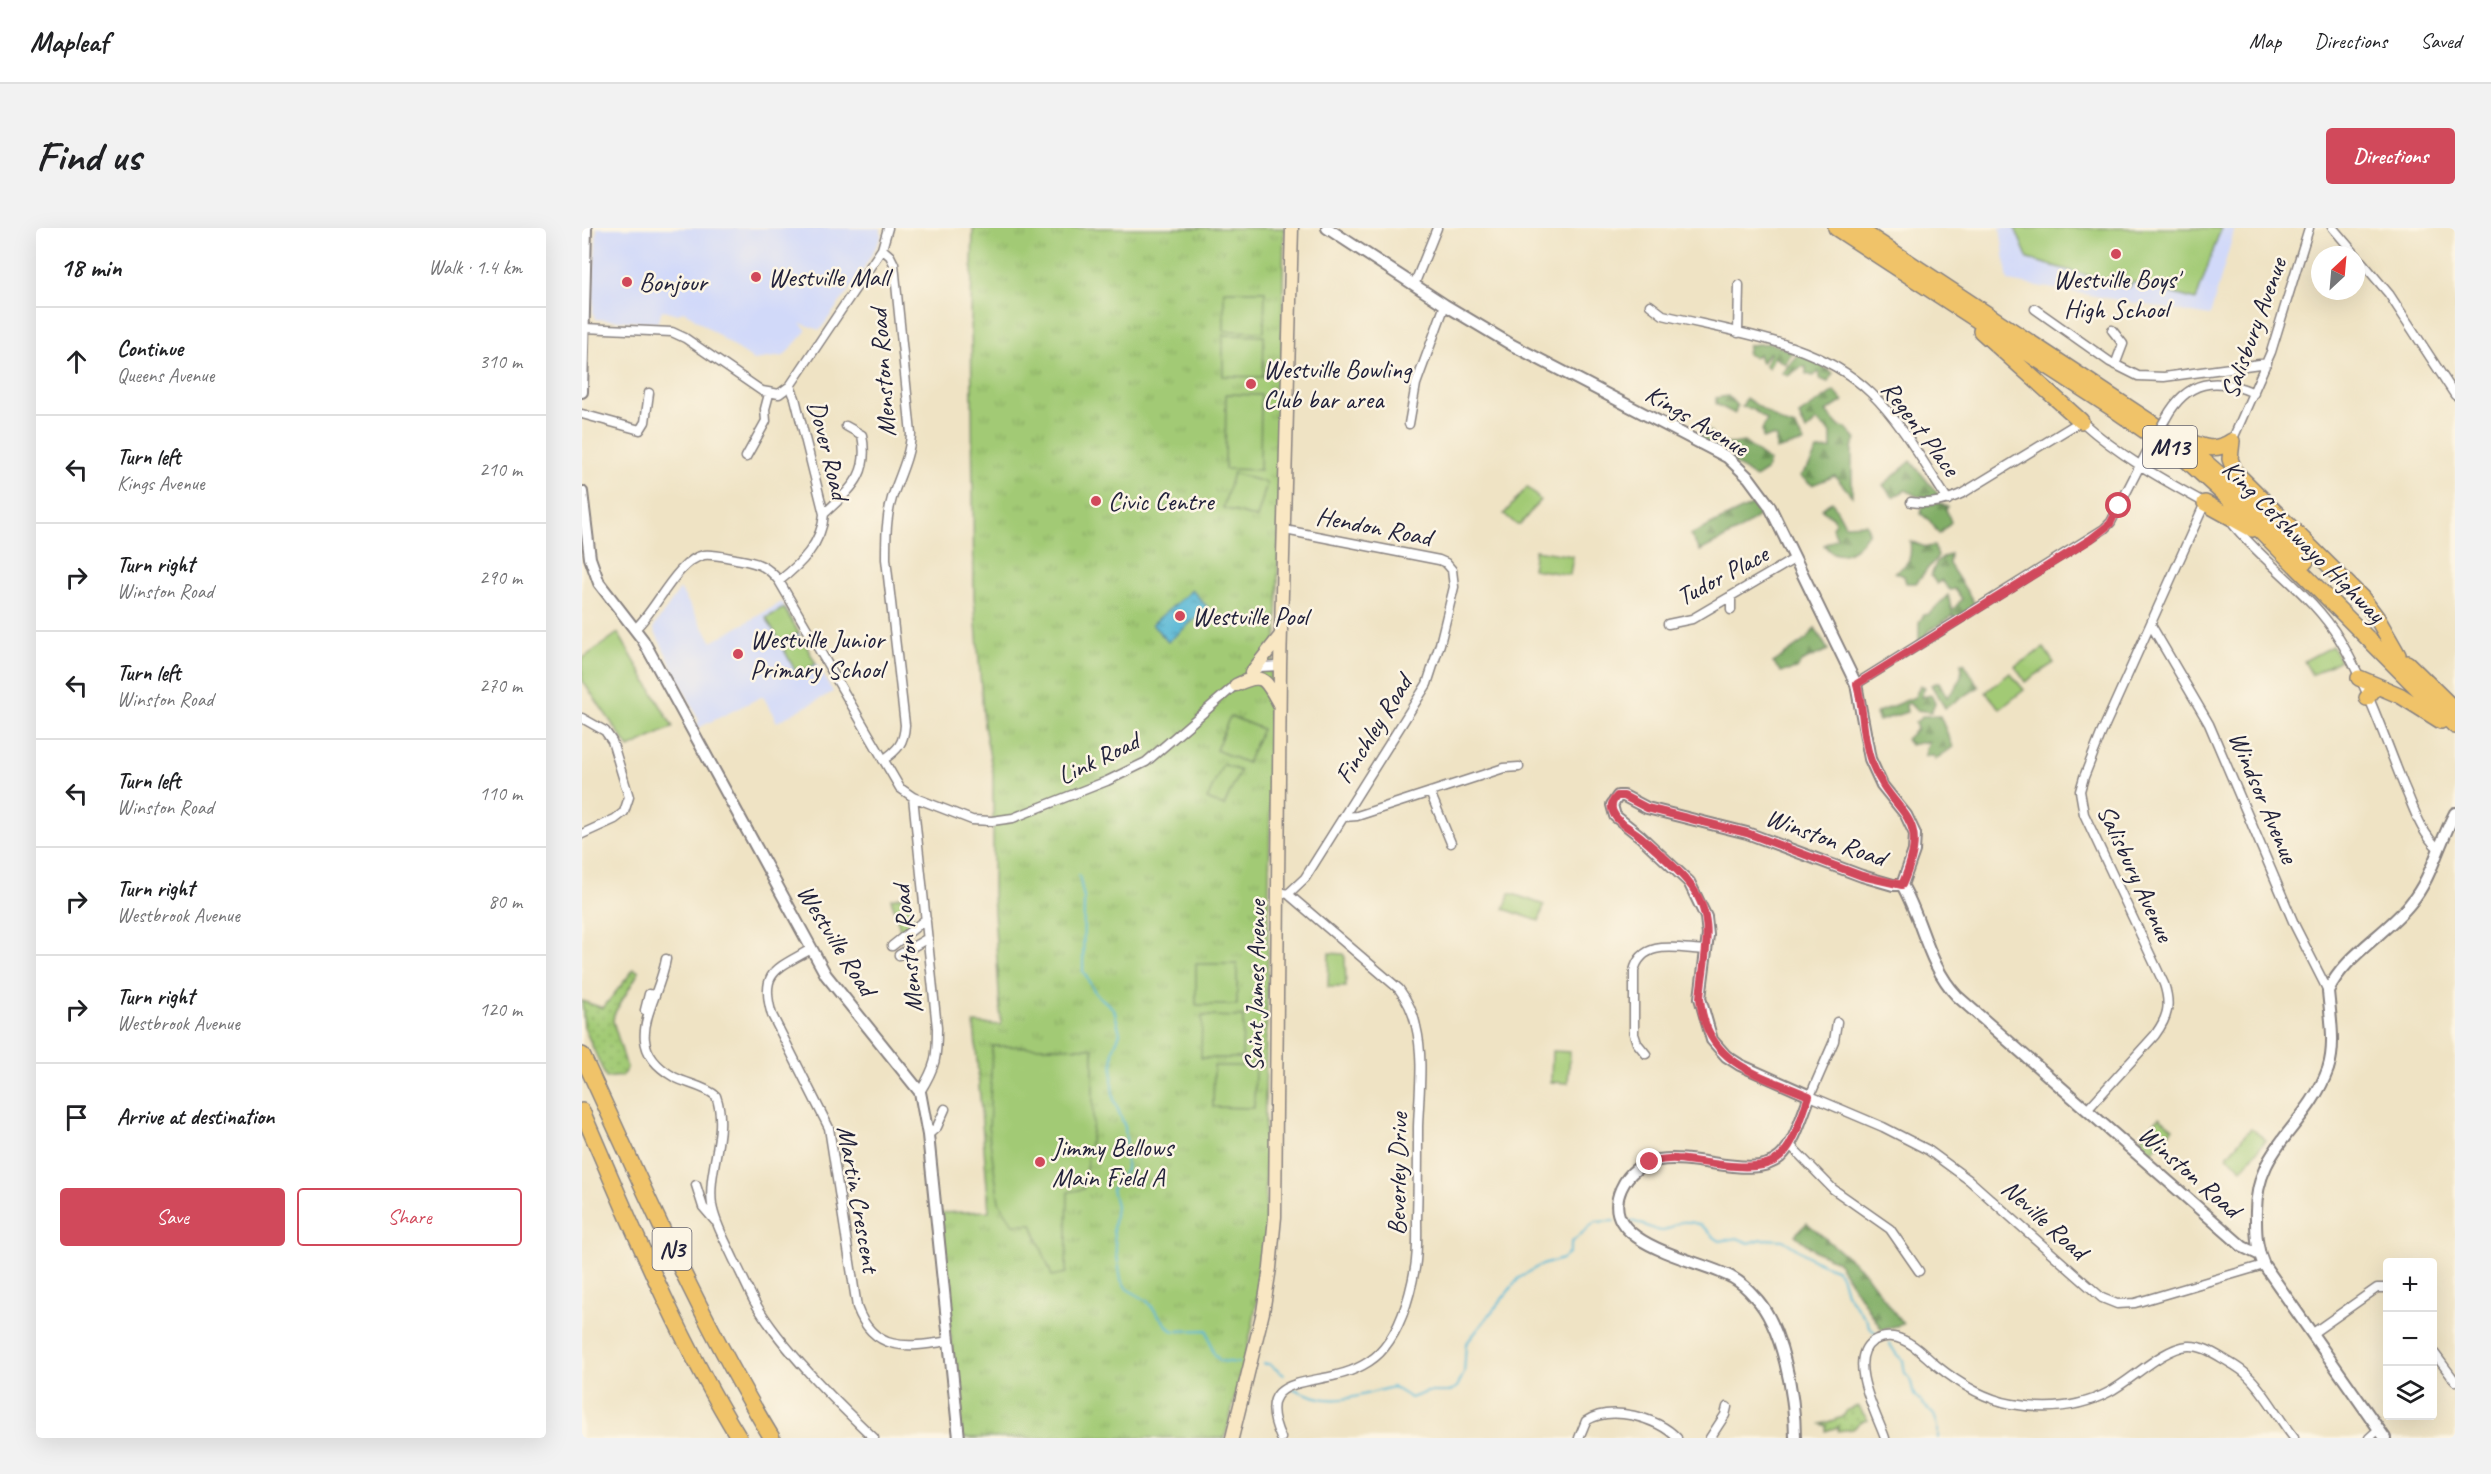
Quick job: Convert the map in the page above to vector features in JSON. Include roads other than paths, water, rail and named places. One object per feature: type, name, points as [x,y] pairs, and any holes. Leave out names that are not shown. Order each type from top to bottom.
[{"type":"highway","name":"King Cetshwayo Highway","points":[[1836,228],[1958,301],[2188,447],[2229,482],[2455,711]]},
{"type":"highway","name":"King Cetshwayo Highway","points":[[1857,228],[2183,458],[2267,537],[2455,727]]},
{"type":"highway","points":[[1958,301],[2006,354],[2056,396],[2081,421]]},
{"type":"highway","points":[[1958,301],[2036,340],[2184,438],[2200,446],[2212,448],[2223,447],[2232,441]]},
{"type":"highway","points":[[2232,441],[2230,459],[2235,472],[2362,598],[2377,618],[2398,655]]},
{"type":"highway","points":[[2205,503],[2267,537]]},
{"type":"highway","points":[[2359,678],[2455,727]]},
{"type":"highway","points":[[2367,698],[2374,689],[2380,687]]},
{"type":"highway","name":"N3","points":[[582,1054],[705,1319],[772,1438]]},
{"type":"highway","name":"N3","points":[[582,1111],[659,1287],[712,1395],[739,1438]]},
{"type":"main road","name":"Saint James Avenue","points":[[1232,1438],[1263,1312],[1274,1226],[1284,893],[1280,636],[1293,229]]},
{"type":"main road","points":[[1251,673],[1280,636]]},
{"type":"main road","points":[[1236,685],[1251,678],[1259,678],[1268,684],[1280,705]]},
{"type":"street","points":[[582,392],[586,228]]},
{"type":"street","points":[[584,328],[672,332],[685,338],[769,394],[783,392],[790,386],[882,249],[888,228]]},
{"type":"street","name":"Kings Avenue","points":[[1327,228],[1444,305],[1512,345],[1727,457],[1749,478],[1769,505],[1794,560],[1857,684],[1870,759],[1882,785],[1906,815],[1915,834],[1914,851],[1902,885]]},
{"type":"street","points":[[1414,285],[1437,228]]},
{"type":"street","name":"Salisbury Avenue","points":[[2232,441],[2267,363],[2309,228]]},
{"type":"street","points":[[2333,228],[2389,294],[2455,394]]},
{"type":"street","name":"Menston Road","points":[[882,249],[890,256],[894,264],[911,426],[908,451],[892,499],[886,534],[886,559],[905,725],[904,738],[900,747],[883,760]]},
{"type":"street","points":[[1738,333],[1739,285]]},
{"type":"street","points":[[1409,424],[1416,384],[1444,305]]},
{"type":"street","name":"Regent Place","points":[[1650,305],[1663,315],[1809,352],[1849,374],[1887,411],[1948,500]]},
{"type":"street","points":[[2035,309],[2115,365],[2138,376],[2156,377],[2267,363]]},
{"type":"street","points":[[2112,330],[2123,344],[2115,365]]},
{"type":"street","points":[[1857,684],[2106,528],[2166,418],[2183,395],[2207,384],[2230,384],[2254,393]]},
{"type":"street","name":"Dover Road","points":[[779,580],[798,565],[812,548],[825,514],[790,386]]},
{"type":"street","points":[[582,414],[640,430],[645,422],[649,393]]},
{"type":"street","points":[[746,457],[766,421],[765,410],[769,394]]},
{"type":"street","points":[[1911,501],[1927,503],[1948,500],[2081,421],[2111,447],[2139,466],[2205,503]]},
{"type":"street","points":[[825,514],[853,486],[862,473],[862,435],[846,426]]},
{"type":"street","name":"Westville Road","points":[[582,492],[592,568],[599,583],[636,628],[811,949],[838,992],[920,1092],[928,1135],[959,1438]]},
{"type":"street","name":"Salisbury Avenue","points":[[2087,1110],[2155,1035],[2163,1023],[2169,1005],[2164,984],[2088,825],[2082,809],[2081,786],[2101,734],[2205,503]]},
{"type":"street","points":[[2226,516],[2324,616],[2340,639],[2359,678],[2414,811],[2429,839],[2439,849]]},
{"type":"street","name":"Hendon Road","points":[[1285,530],[1439,560],[1446,563],[1452,570]]},
{"type":"street","points":[[636,628],[648,617],[680,571],[690,561],[702,555],[755,562],[771,570],[900,788],[913,797]]},
{"type":"street","name":"Tudor Place","points":[[1668,624],[1687,621],[1794,560]]},
{"type":"street","name":"Finchley Road","points":[[1284,893],[1305,878],[1427,684],[1453,592],[1452,570]]},
{"type":"street","points":[[1731,596],[1731,610]]},
{"type":"street","name":"Windsor Avenue","points":[[2151,625],[2209,723],[2295,926],[2328,991]]},
{"type":"street","name":"Link Road","points":[[913,797],[972,819],[992,821],[1013,818],[1107,781],[1146,762],[1251,673],[1260,667],[1280,666]]},
{"type":"street","points":[[582,718],[605,730],[612,741],[629,797],[624,812],[615,819],[582,834]]},
{"type":"street","points":[[1344,817],[1357,816],[1504,768],[1519,768]]},
{"type":"street","points":[[1430,792],[1451,843]]},
{"type":"street","name":"Winston Road","points":[[1809,1096],[1740,1065],[1726,1056],[1712,1040],[1700,998],[1708,935],[1706,917],[1689,882],[1615,816],[1612,805],[1617,796],[1624,796],[1647,808],[1747,833],[1862,876],[1902,885],[1910,898],[1925,942],[1943,981],[1957,996],[2243,1247],[2262,1260]]},
{"type":"street","name":"Menston Road","points":[[913,797],[935,1004],[937,1050],[934,1069],[920,1092]]},
{"type":"street","points":[[2369,1438],[2382,1433],[2262,1260],[2256,1239],[2255,1207],[2260,1176],[2266,1162],[2307,1110],[2329,1067],[2332,1040],[2328,991],[2342,970],[2385,930],[2422,888],[2455,813]]},
{"type":"street","name":"Beverley Drive","points":[[1281,1438],[1274,1416],[1275,1404],[1280,1392],[1287,1385],[1337,1375],[1365,1364],[1383,1349],[1399,1324],[1416,1265],[1419,1081],[1417,1028],[1405,997],[1372,966],[1284,893]]},
{"type":"street","points":[[892,946],[926,919]]},
{"type":"street","points":[[899,955],[928,938]]},
{"type":"street","name":"Martin Crescent","points":[[811,949],[774,971],[767,984],[766,996],[772,1015],[829,1128],[857,1307],[869,1330],[892,1344],[904,1346],[950,1341]]},
{"type":"street","points":[[1646,1054],[1637,1043],[1634,1034],[1634,971],[1640,955],[1650,949],[1706,950]]},
{"type":"street","points":[[666,959],[664,973],[646,1019],[643,1037],[652,1061],[675,1078],[713,1093],[718,1102],[721,1123],[712,1201],[717,1222],[755,1301],[768,1322],[820,1383],[874,1438]]},
{"type":"street","points":[[646,1019],[645,1012],[649,994]]},
{"type":"street","points":[[1795,1438],[1791,1397],[1777,1335],[1755,1297],[1733,1278],[1643,1243],[1626,1227],[1619,1214],[1618,1201],[1620,1190],[1628,1178],[1638,1168],[1650,1162],[1675,1159],[1758,1166],[1778,1159],[1790,1145],[1834,1041],[1837,1022]]},
{"type":"street","name":"Neville Road","points":[[1809,1096],[1883,1127],[1928,1150],[1969,1180],[2059,1261],[2102,1298],[2110,1302],[2135,1303],[2262,1260]]},
{"type":"street","points":[[928,1135],[937,1127],[945,1109]]},
{"type":"street","points":[[1790,1145],[1840,1195],[1890,1229],[1919,1272]]},
{"type":"street","points":[[696,1185],[703,1207],[717,1222]]},
{"type":"street","points":[[2313,1333],[2376,1288],[2383,1287]]},
{"type":"street","points":[[1885,1438],[1865,1383],[1861,1359],[1873,1341],[1893,1337],[1914,1346],[1943,1370],[1970,1388],[2009,1404],[2037,1407],[2074,1405],[2094,1398],[2122,1384],[2171,1352],[2190,1346],[2201,1348],[2248,1376],[2294,1438]]},
{"type":"street","points":[[2437,1356],[2455,1381]]},
{"type":"street","points":[[1710,1438],[1725,1415],[1726,1407]]},
{"type":"street","points":[[1579,1438],[1586,1421],[1604,1414],[1646,1419],[1662,1425],[1677,1438]]},
{"type":"water","name":"Westville Pool","points":[[1192,590],[1208,608],[1168,642],[1152,624]]},
{"type":"waterway","points":[[1079,875],[1084,898],[1083,971],[1096,994],[1114,1009],[1120,1033],[1113,1050],[1112,1087],[1114,1100],[1125,1127],[1126,1170],[1112,1189],[1116,1206],[1113,1230],[1121,1280],[1127,1289],[1146,1300],[1170,1329],[1175,1331],[1207,1330],[1213,1352],[1220,1361],[1238,1363]]},
{"type":"waterway","points":[[1292,1388],[1332,1400],[1393,1387],[1411,1398],[1427,1392],[1449,1392],[1457,1387],[1464,1373],[1466,1344],[1519,1278],[1539,1266],[1562,1259],[1569,1253],[1572,1242],[1595,1222],[1614,1221]]},
{"type":"waterway","points":[[1630,1221],[1662,1231],[1679,1223],[1690,1222],[1701,1225],[1720,1241],[1737,1238],[1749,1243],[1762,1239],[1783,1240],[1814,1260],[1837,1270],[1841,1275],[1846,1293],[1876,1333]]},
{"type":"waterway","points":[[1889,1343],[1903,1360],[1905,1374],[1910,1378],[1914,1395],[1934,1415],[1938,1426],[1938,1438]]},
{"type":"waterway","points":[[1263,1364],[1269,1364],[1284,1375]]},
{"type":"place","name":"Westville Boys' High School","points":[[2116,254]]},
{"type":"place","name":"Westville Mall","points":[[756,277]]},
{"type":"place","name":"Bonjour","points":[[627,282]]},
{"type":"place","name":"Westville Bowling Club bar area","points":[[1251,384]]},
{"type":"place","name":"Civic Centre","points":[[1096,501]]},
{"type":"place","name":"Westville Pool","points":[[1180,616]]},
{"type":"place","name":"Westville Junior Primary School","points":[[738,654]]},
{"type":"place","name":"Jimmy Bellows Main Field A","points":[[1040,1162]]}]
